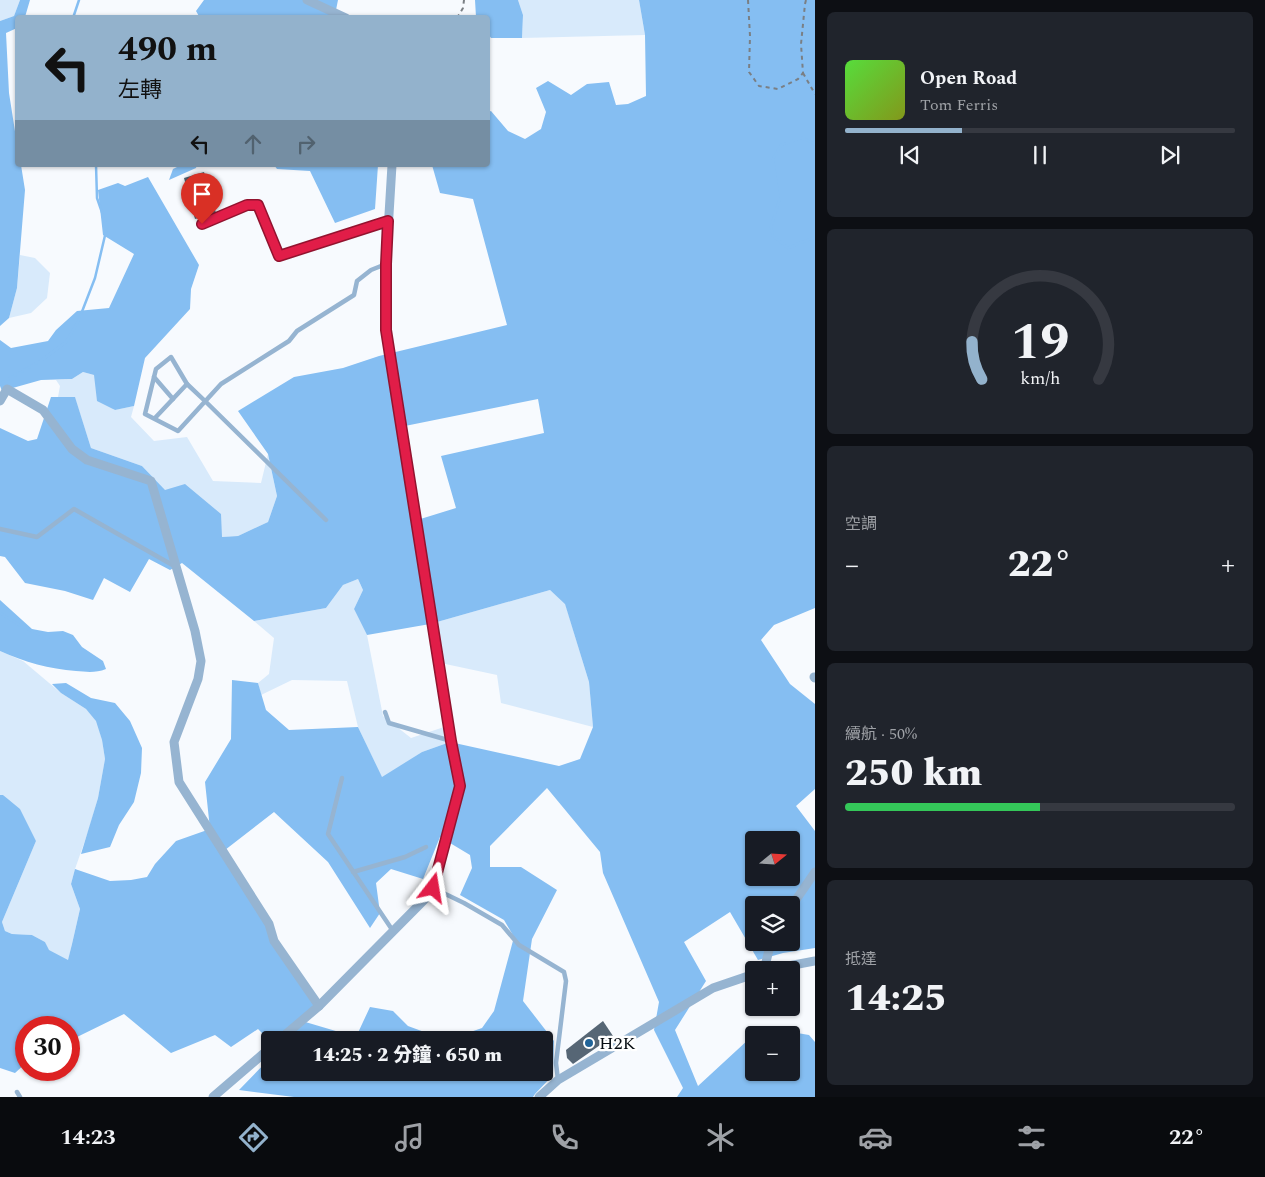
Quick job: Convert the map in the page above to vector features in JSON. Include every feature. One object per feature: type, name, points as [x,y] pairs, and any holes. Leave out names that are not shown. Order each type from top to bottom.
[{"type":"street","points":[[307,0],[340,15]]},
{"type":"street","points":[[290,1031],[319,1006],[426,898],[433,888],[460,786],[451,741],[386,330],[386,264],[392,167]]},
{"type":"street","points":[[0,401],[7,389],[43,410],[72,449],[87,460],[151,481],[195,631],[201,661],[198,679],[174,742],[179,782],[269,924],[274,941],[319,1006]]},
{"type":"street","points":[[799,896],[815,872]]},
{"type":"street","points":[[800,964],[815,961]]},
{"type":"street","points":[[539,1097],[558,1080],[713,988],[745,977]]},
{"type":"street","points":[[213,1097],[261,1056]]},
{"type":"lane","points":[[202,224],[247,205],[258,205],[279,256],[388,221]]},
{"type":"lane","points":[[326,520],[205,401],[187,384],[171,357],[156,369],[145,414],[178,431],[205,401],[221,384],[289,341],[297,331],[354,295],[357,281],[371,270],[386,264]]},
{"type":"lane","points":[[154,377],[173,399]]},
{"type":"lane","points":[[155,418],[187,384]]},
{"type":"lane","points":[[0,528],[37,537],[74,509],[176,567]]},
{"type":"lane","points":[[385,712],[389,722],[451,741]]},
{"type":"lane","points":[[342,778],[328,834],[393,931]]},
{"type":"lane","points":[[353,872],[405,857],[426,847]]},
{"type":"lane","points":[[433,888],[502,925],[519,945],[564,972],[566,981],[556,1063],[558,1080]]},
{"type":"lane","points":[[18,1092],[20,1097]]},
{"type":"path","points":[[459,15],[463,8],[464,0]]},
{"type":"path","points":[[748,0],[749,72],[759,86],[778,89],[798,79],[803,73]]},
{"type":"path","points":[[806,0],[801,44],[803,73],[815,94]]},
{"type":"shaded area","points":[[0,0],[20,0],[14,16],[0,21]]},
{"type":"shaded area","points":[[20,0],[30,0],[26,15],[15,15],[15,29],[6,33],[9,93],[15,131],[15,167],[21,167],[25,190],[17,288],[9,318],[0,326],[0,21],[14,16]]},
{"type":"shaded area","points":[[204,0],[338,0],[335,15],[198,15],[196,11]]},
{"type":"shaded area","points":[[475,0],[518,0],[523,15],[522,38],[491,38],[490,15],[476,15]]},
{"type":"shaded area","points":[[518,0],[639,0],[645,35],[522,38],[523,15]]},
{"type":"shaded area","points":[[639,0],[815,0],[815,608],[774,625],[761,640],[790,684],[815,704],[815,789],[796,806],[815,831],[815,948],[800,950],[800,896],[745,896],[745,938],[730,912],[684,942],[706,981],[675,1030],[698,1086],[745,1043],[745,1081],[800,1081],[800,1033],[809,1035],[815,1042],[815,1097],[677,1097],[683,1088],[654,1030],[659,1002],[603,873],[600,852],[547,788],[490,846],[490,867],[521,867],[557,890],[532,939],[523,1001],[546,1031],[473,1031],[482,1028],[494,1011],[514,937],[504,920],[460,895],[472,868],[470,855],[440,837],[423,879],[391,869],[376,883],[380,913],[370,928],[328,862],[274,812],[225,850],[315,1004],[302,1021],[336,1031],[261,1032],[258,1029],[231,1047],[215,1035],[171,1053],[124,1014],[80,1036],[80,1016],[15,1016],[15,1073],[0,1068],[0,795],[3,795],[20,809],[36,841],[2,922],[5,931],[12,934],[32,935],[45,942],[49,950],[68,960],[80,909],[71,884],[75,869],[110,881],[147,877],[155,864],[176,841],[210,829],[205,782],[231,739],[232,680],[258,683],[266,710],[289,730],[358,727],[382,777],[422,752],[450,742],[559,766],[580,759],[593,727],[589,682],[565,604],[550,590],[430,624],[367,635],[354,609],[363,590],[358,579],[343,585],[326,608],[254,621],[182,563],[170,570],[149,559],[130,592],[104,578],[93,600],[65,591],[25,583],[5,557],[0,556],[0,428],[28,441],[37,439],[51,397],[75,397],[91,448],[142,466],[165,490],[185,484],[221,514],[222,537],[238,536],[268,522],[277,496],[268,454],[238,411],[294,377],[343,368],[379,356],[507,325],[473,199],[440,193],[433,167],[490,167],[490,111],[508,131],[525,139],[541,129],[546,112],[536,88],[548,81],[571,95],[587,84],[609,82],[616,105],[628,104],[646,96],[645,35]],"holes":[[[538,399],[544,433],[441,456],[456,508],[414,521],[400,427]]]},
{"type":"shaded area","points":[[177,167],[196,167],[169,180],[173,169]]},
{"type":"shaded area","points":[[276,167],[378,167],[375,209],[335,223],[310,171],[277,169]]},
{"type":"shaded area","points":[[148,177],[199,265],[191,289],[190,309],[145,358],[134,406],[115,410],[97,401],[94,375],[83,372],[72,379],[41,380],[2,391],[0,386],[0,340],[11,348],[48,341],[56,330],[77,311],[109,308],[134,254],[103,235],[98,190],[118,183],[125,186]]},
{"type":"shaded area","points":[[20,255],[35,258],[50,273],[47,298],[31,313],[9,318],[17,288]]},
{"type":"shaded area","points":[[83,372],[94,375],[114,410],[134,406],[131,417],[154,441],[187,437],[213,481],[261,483],[268,454],[277,496],[268,522],[238,536],[222,537],[165,491],[142,466],[91,448],[75,398],[58,397],[60,386],[56,380],[72,379]]},
{"type":"shaded area","points":[[358,579],[363,590],[354,609],[367,635],[383,716],[411,738],[447,726],[450,742],[422,752],[382,778],[358,727],[347,681],[292,680],[261,695],[258,683],[269,674],[274,638],[254,621],[326,608],[343,585]]},
{"type":"shaded area","points":[[550,590],[565,603],[589,682],[593,727],[501,703],[497,675],[436,662],[430,624]]},
{"type":"shaded area","points":[[0,600],[32,629],[48,632],[63,631],[73,635],[82,647],[103,661],[106,669],[88,672],[56,669],[28,662],[0,651]]},
{"type":"shaded area","points":[[0,651],[23,661],[61,693],[86,709],[97,721],[102,740],[105,759],[98,798],[71,884],[80,909],[68,961],[48,950],[45,942],[32,935],[12,934],[5,931],[2,922],[36,841],[3,795],[0,795]]},
{"type":"shaded area","points":[[66,683],[91,698],[115,703],[130,721],[142,748],[141,773],[134,802],[119,825],[110,847],[81,854],[98,798],[105,759],[96,721],[86,709],[61,693],[52,684]]},
{"type":"shaded area","points":[[753,951],[796,951],[783,953],[758,960]]},
{"type":"shaded area","points":[[370,1007],[393,1011],[408,1026],[422,1031],[359,1031]]},
{"type":"shaded area","points":[[553,1040],[554,1041],[553,1075]]},
{"type":"shaded area","points":[[261,1067],[261,1081],[547,1081],[533,1097],[294,1097],[239,1090]]},
{"type":"building","points":[[204,172],[216,213],[195,219],[184,178]]},
{"type":"building","name":"H2K","points":[[603,1021],[613,1036],[573,1064],[567,1058],[566,1050]]},
{"type":"waterway","points":[[74,15],[79,0]]},
{"type":"waterway","points":[[815,144],[802,138],[781,145],[773,159],[779,201],[771,227],[773,236],[788,248],[815,237]]},
{"type":"waterway","points":[[0,384],[42,360],[66,342],[78,322],[95,278],[107,227],[97,198],[96,167]]},
{"type":"waterway","points":[[0,613],[21,626],[48,638]]},
{"type":"place","name":"H2K","points":[[589,1043]]},
{"type":"route","points":[[202,224],[247,205],[258,205],[279,256],[388,221],[386,330],[451,741],[460,786],[433,888]]}]
